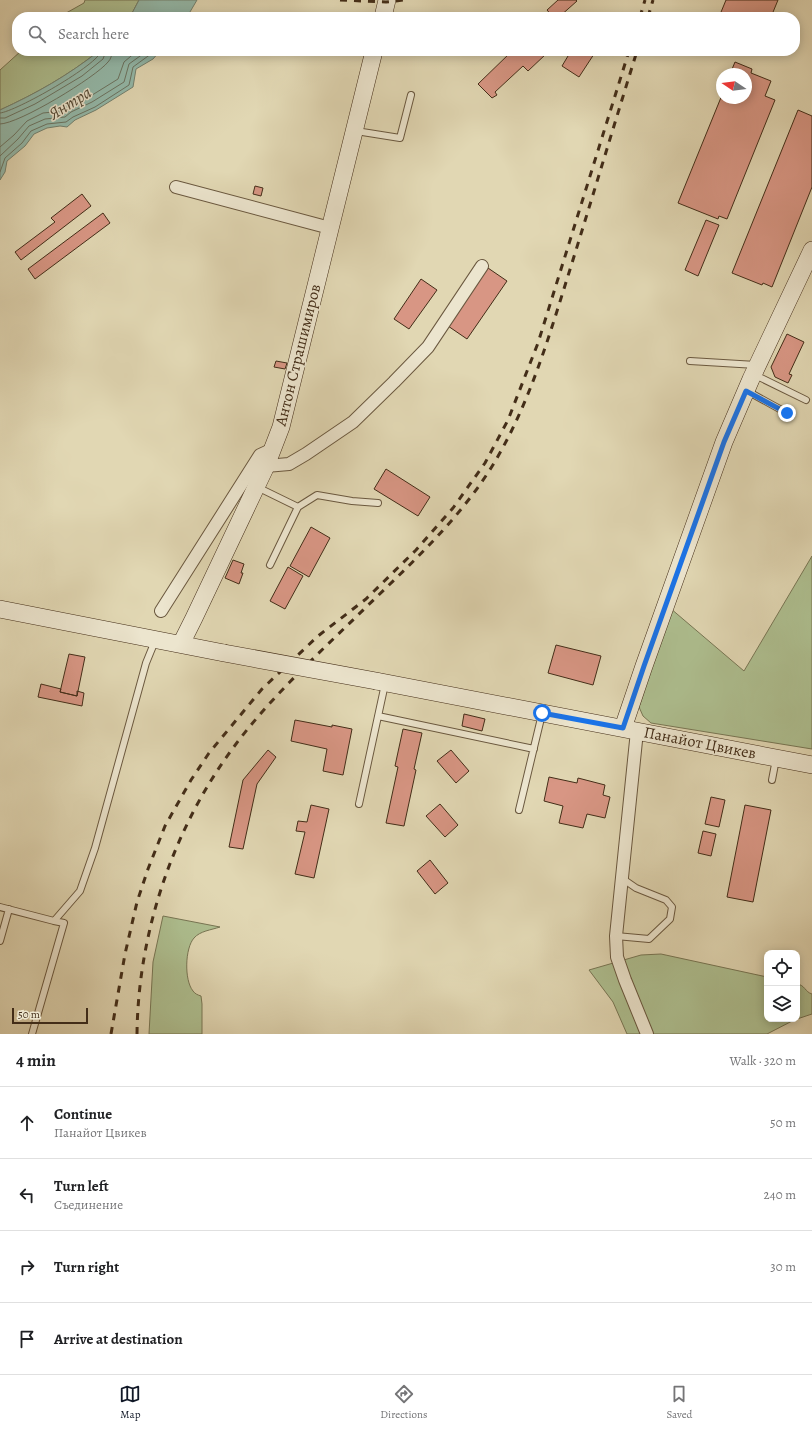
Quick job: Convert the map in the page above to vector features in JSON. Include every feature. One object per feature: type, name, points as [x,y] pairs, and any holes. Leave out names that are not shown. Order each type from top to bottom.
[{"type":"main road","points":[[384,12],[387,0]]},
{"type":"main road","name":"Антон Страшимиров","points":[[181,644],[266,466],[281,427],[373,56]]},
{"type":"main road","points":[[630,729],[644,666],[724,442],[755,370],[812,250]]},
{"type":"main road","name":"Панайот Цвикев","points":[[0,609],[812,765]]},
{"type":"street","points":[[176,187],[330,228]]},
{"type":"street","points":[[266,466],[289,464],[353,422],[428,347],[482,266]]},
{"type":"street","points":[[161,611],[260,455],[273,450]]},
{"type":"street","points":[[630,729],[622,879],[616,936],[617,957],[647,1034]]},
{"type":"lane","points":[[354,130],[400,138],[410,95]]},
{"type":"lane","points":[[690,361],[755,370],[806,400]]},
{"type":"lane","points":[[746,391],[787,413]]},
{"type":"lane","points":[[256,487],[298,506]]},
{"type":"lane","points":[[270,565],[298,506],[317,495],[378,504]]},
{"type":"lane","points":[[54,921],[80,891],[95,848],[146,663],[156,639]]},
{"type":"lane","points":[[359,804],[378,716],[381,682]]},
{"type":"lane","points":[[519,810],[542,713]]},
{"type":"lane","points":[[378,716],[534,749]]},
{"type":"lane","points":[[772,780],[776,759]]},
{"type":"lane","points":[[616,936],[649,939],[670,919],[672,907],[666,900],[636,888],[622,879]]},
{"type":"lane","points":[[0,907],[64,923],[32,1034]]},
{"type":"lane","points":[[0,941],[9,910]]},
{"type":"shaded area","points":[[85,0],[139,0],[133,12],[68,12],[84,3]]},
{"type":"shaded area","points":[[15,56],[92,56],[51,84],[0,110],[0,70]]},
{"type":"shaded area","points":[[812,556],[812,749],[651,723],[643,716],[639,707],[670,608],[744,671]]},
{"type":"shaded area","points":[[163,916],[220,927],[202,932],[196,936],[191,943],[187,956],[187,972],[190,986],[195,993],[201,996],[202,1034],[149,1034],[153,962]]},
{"type":"shaded area","points":[[661,954],[764,976],[764,1022],[790,1022],[767,1034],[627,1034],[613,1002],[589,970],[641,955]]},
{"type":"shaded area","points":[[800,985],[812,994],[812,1014],[800,1018]]},
{"type":"water","points":[[139,0],[197,0],[190,12],[133,12]]},
{"type":"water","name":"Янтра","points":[[92,56],[156,56],[136,69],[133,87],[96,110],[75,120],[67,127],[60,126],[47,128],[34,134],[25,146],[7,161],[5,172],[0,180],[0,110],[51,84]]},
{"type":"building","points":[[558,0],[577,1],[565,12],[549,12],[547,10]]},
{"type":"building","points":[[726,0],[778,0],[773,12],[721,12]]},
{"type":"building","points":[[507,56],[544,56],[528,71],[523,66],[495,92],[497,95],[492,98],[478,84]]},
{"type":"building","points":[[568,56],[593,56],[579,77],[562,66]]},
{"type":"building","points":[[735,62],[750,68],[732,68]]},
{"type":"building","points":[[752,73],[771,81],[765,96],[775,100],[727,219],[719,216],[718,219],[678,203],[718,104],[752,104]]},
{"type":"building","points":[[798,110],[812,116],[812,187],[772,287],[763,283],[762,285],[732,273]]},
{"type":"building","points":[[255,186],[263,188],[261,196],[253,194]]},
{"type":"building","points":[[82,194],[91,206],[21,260],[15,252],[55,222],[51,218]]},
{"type":"building","points":[[103,213],[110,223],[35,279],[28,269]]},
{"type":"building","points":[[706,220],[719,225],[698,276],[685,270]]},
{"type":"building","points":[[488,268],[507,281],[467,339],[448,326]]},
{"type":"building","points":[[421,279],[437,290],[409,329],[394,319]]},
{"type":"building","points":[[787,334],[804,342],[789,374],[792,375],[788,383],[775,377],[771,367]]},
{"type":"building","points":[[276,361],[287,363],[285,369],[274,367]]},
{"type":"building","points":[[386,469],[430,497],[418,516],[374,489]]},
{"type":"building","points":[[311,527],[330,538],[309,577],[290,566]]},
{"type":"building","points":[[233,560],[244,564],[241,573],[243,573],[239,584],[225,578]]},
{"type":"building","points":[[288,567],[303,576],[285,609],[270,601]]},
{"type":"building","points":[[556,645],[601,656],[593,685],[548,673]]},
{"type":"building","points":[[69,654],[85,657],[77,696],[60,692]]},
{"type":"building","points":[[41,684],[61,689],[60,692],[77,696],[77,691],[84,693],[82,706],[38,697]]},
{"type":"building","points":[[464,714],[485,719],[482,731],[462,726]]},
{"type":"building","points":[[295,720],[352,729],[343,775],[323,771],[327,749],[291,741]]},
{"type":"building","points":[[403,729],[422,733],[404,826],[386,823],[398,767],[395,766]]},
{"type":"building","points":[[268,750],[276,757],[257,784],[243,849],[229,847],[243,780]]},
{"type":"building","points":[[451,750],[469,771],[456,783],[437,761]]},
{"type":"building","points":[[549,777],[577,783],[578,778],[605,785],[603,795],[610,797],[605,818],[587,814],[583,828],[559,823],[563,806],[544,801]]},
{"type":"building","points":[[711,797],[725,800],[719,827],[705,824]]},
{"type":"building","points":[[440,804],[458,825],[445,837],[426,816]]},
{"type":"building","points":[[311,805],[329,809],[314,878],[295,874],[305,832],[296,831],[298,821],[307,822]]},
{"type":"building","points":[[745,805],[771,810],[753,902],[727,897]]},
{"type":"building","points":[[703,831],[716,834],[711,856],[698,853]]},
{"type":"building","points":[[430,860],[448,883],[435,894],[417,871]]},
{"type":"railway","points":[[340,0],[386,2],[404,0]]},
{"type":"railway","points":[[641,12],[645,0]]},
{"type":"railway","points":[[649,12],[653,0]]},
{"type":"railway","points":[[111,1034],[125,954],[137,902],[165,826],[191,780],[209,753],[262,689],[318,636],[366,599],[416,550],[453,508],[485,463],[508,420],[538,343],[627,56]]},
{"type":"railway","points":[[137,1034],[139,996],[144,958],[152,920],[163,884],[177,847],[193,813],[212,779],[233,748],[277,695],[429,546],[462,509],[491,468],[505,444],[528,394],[547,342],[635,56]]},
{"type":"route","points":[[542,713],[623,728],[724,442],[746,391],[787,413]]}]
